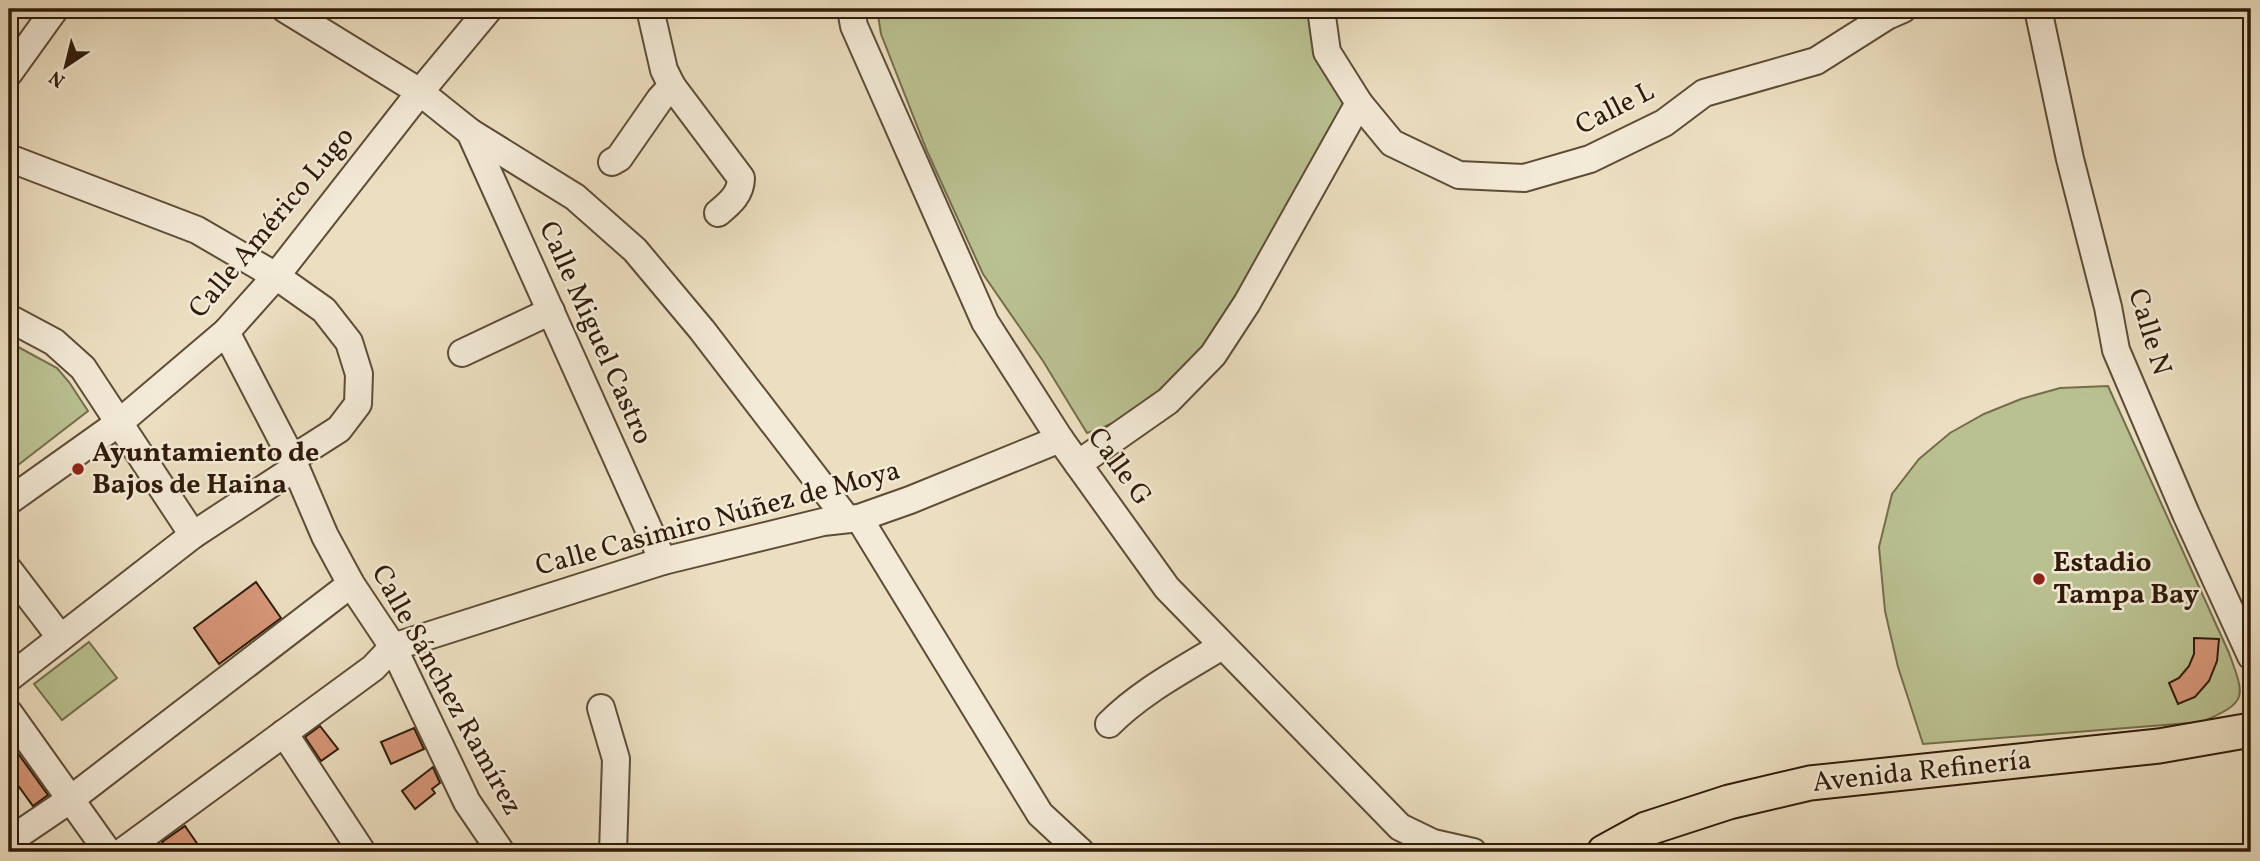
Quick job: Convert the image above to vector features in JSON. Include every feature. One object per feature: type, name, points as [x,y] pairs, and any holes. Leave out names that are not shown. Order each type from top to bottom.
[{"type":"main road","name":"Avenida Refinería","points":[[1604,852],[1646,829],[1729,802],[1810,783],[2159,746],[2251,730]]},
{"type":"street","points":[[9,73],[55,9]]},
{"type":"street","points":[[285,9],[420,92],[470,132],[575,197],[635,250],[853,519],[1040,814],[1081,852]]},
{"type":"street","points":[[650,9],[664,70],[672,86],[741,178],[741,187],[732,202],[718,213]]},
{"type":"street","name":"Calle G","points":[[852,9],[854,26],[985,322],[1077,464],[1167,588],[1400,827],[1433,843],[1473,852]]},
{"type":"street","name":"Calle L","points":[[1321,9],[1327,52],[1359,103],[1392,143],[1459,175],[1524,178],[1590,159],[1664,123],[1704,93],[1816,61],[1887,16],[1903,9]]},
{"type":"street","name":"Calle N","points":[[2038,9],[2070,159],[2108,307],[2116,350],[2186,514],[2251,656]]},
{"type":"street","name":"Calle Américo Lugo","points":[[9,501],[120,422],[226,332],[276,276],[482,11]]},
{"type":"street","points":[[612,162],[619,158],[672,86]]},
{"type":"street","points":[[1077,464],[1168,401],[1213,355],[1247,303],[1359,103]]},
{"type":"street","name":"Calle Miguel Castro","points":[[470,132],[663,561]]},
{"type":"street","points":[[9,158],[197,230],[276,276],[324,310],[349,342],[359,374],[358,404],[339,429],[192,535],[9,678]]},
{"type":"street","points":[[462,353],[551,311]]},
{"type":"street","points":[[9,318],[54,342],[83,368],[192,535]]},
{"type":"street","name":"Calle Sánchez Ramírez","points":[[226,332],[293,463],[325,536],[351,584],[393,647],[467,802],[501,852]]},
{"type":"street","name":"Calle Casimiro Núñez de Moya","points":[[122,852],[373,668],[393,647],[663,561],[823,522],[853,519],[910,500],[1060,439]]},
{"type":"street","points":[[9,570],[60,637]]},
{"type":"street","points":[[9,841],[71,799],[351,584]]},
{"type":"street","points":[[1109,724],[1148,691],[1222,646]]},
{"type":"street","points":[[601,708],[616,759],[613,852]]},
{"type":"street","points":[[9,713],[108,852]]},
{"type":"street","points":[[284,733],[362,852]]},
{"type":"green space","points":[[877,9],[1309,9],[1353,103],[1240,292],[1199,351],[1175,378],[1149,401],[1119,420],[1087,433],[1043,361],[983,274],[927,151],[881,34]]},
{"type":"green space","points":[[9,342],[57,368],[88,411],[9,472]]},
{"type":"green space","name":"Estadio Tampa Bay","points":[[2108,386],[2229,653],[2238,680],[2239,697],[2228,709],[2202,722],[1923,744],[1898,667],[1885,611],[1879,547],[1892,494],[1919,459],[1950,433],[1984,414],[2021,399],[2060,388]]},
{"type":"green space","points":[[89,642],[117,678],[62,720],[34,684]]},
{"type":"building","points":[[256,582],[281,618],[219,664],[194,628]]},
{"type":"building","points":[[2194,638],[2219,639],[2217,661],[2209,681],[2195,697],[2178,704],[2169,683],[2179,678],[2189,666],[2194,654]]},
{"type":"building","points":[[320,726],[338,749],[321,761],[305,737]]},
{"type":"building","points":[[414,728],[424,749],[391,764],[381,742]]},
{"type":"building","points":[[17,752],[48,795],[33,806],[9,773],[9,758]]},
{"type":"building","points":[[433,767],[440,783],[432,789],[435,793],[415,809],[402,791]]},
{"type":"building","points":[[185,826],[203,852],[169,852],[162,842]]},
{"type":"place","name":"Ayuntamiento de Bajos de Haina","points":[[78,469]]},
{"type":"place","name":"Estadio Tampa Bay","points":[[2039,579]]}]
